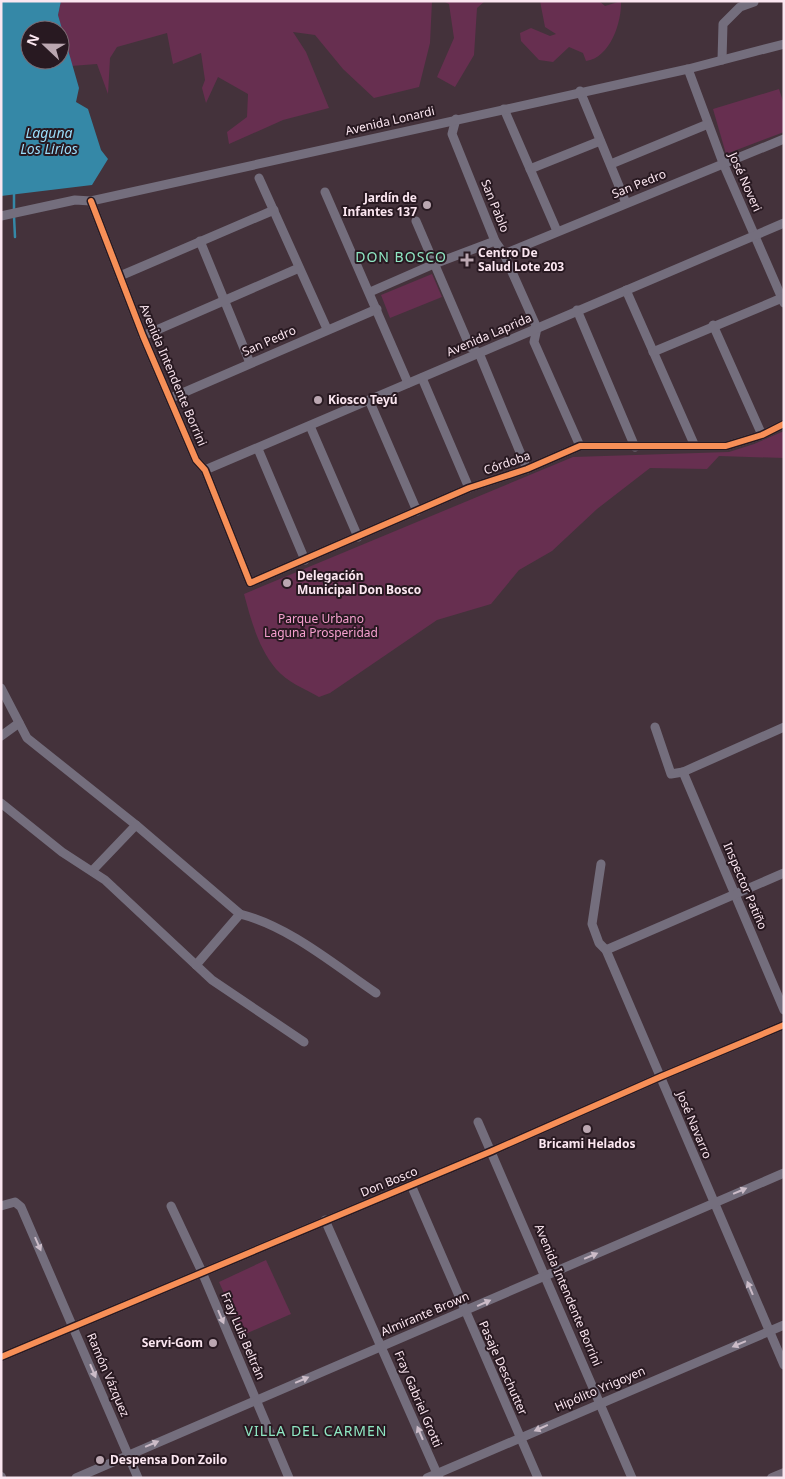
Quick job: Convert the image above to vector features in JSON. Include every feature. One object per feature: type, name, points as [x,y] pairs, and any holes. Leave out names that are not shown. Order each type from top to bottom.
[{"type":"main road","points":[[772,1478],[784,1473]]},
{"type":"street","points":[[722,60],[723,24],[740,7],[754,2]]},
{"type":"street","name":"Avenida Lonardi","points":[[1,216],[75,200],[91,201],[456,118],[688,69],[784,44]]},
{"type":"street","name":"José Noveri","points":[[688,69],[722,163],[783,300]]},
{"type":"street","points":[[580,91],[626,203]]},
{"type":"street","points":[[504,109],[557,231]]},
{"type":"street","name":"San Pablo","points":[[456,118],[452,134],[495,241],[504,254],[537,328]]},
{"type":"street","points":[[610,164],[708,124]]},
{"type":"street","name":"San Pedro","points":[[504,254],[722,163],[784,140]]},
{"type":"street","points":[[530,169],[600,141]]},
{"type":"street","points":[[259,178],[327,330]]},
{"type":"street","points":[[325,192],[408,383]]},
{"type":"street","name":"Avenida Intendente Borrini","points":[[91,201],[143,336],[196,460],[205,470],[250,583]]},
{"type":"street","points":[[120,276],[274,210]]},
{"type":"street","points":[[416,221],[470,346],[479,353],[527,469]]},
{"type":"street","name":"Avenida Laprida","points":[[205,470],[258,449],[784,222]]},
{"type":"street","points":[[370,292],[434,264],[495,241]]},
{"type":"street","points":[[200,242],[250,363]]},
{"type":"street","points":[[143,336],[299,268]]},
{"type":"street","points":[[626,290],[694,444]]},
{"type":"street","points":[[653,352],[713,325],[783,300]]},
{"type":"street","name":"San Pedro","points":[[171,398],[377,309]]},
{"type":"street","points":[[577,310],[635,447]]},
{"type":"street","points":[[713,325],[762,435]]},
{"type":"street","points":[[537,328],[534,342],[580,446]]},
{"type":"street","points":[[422,378],[469,488]]},
{"type":"street","points":[[369,400],[417,511]]},
{"type":"street","name":"Córdoba","points":[[250,583],[469,488],[527,469],[580,446],[635,447],[694,444],[726,446],[762,435],[784,424]]},
{"type":"street","points":[[310,426],[358,537]]},
{"type":"street","points":[[258,449],[306,560]]},
{"type":"street","points":[[1,688],[27,738],[136,825],[240,914],[259,919],[290,936],[376,993]]},
{"type":"street","points":[[1,736],[19,723]]},
{"type":"street","points":[[655,727],[671,774],[683,772],[784,728]]},
{"type":"street","name":"Inspector Patiño","points":[[683,772],[784,1010]]},
{"type":"street","points":[[1,803],[62,852],[106,880],[212,980],[304,1042]]},
{"type":"street","points":[[92,871],[136,825]]},
{"type":"street","name":"José Navarro","points":[[602,864],[592,924],[599,943],[606,950],[784,1365]]},
{"type":"street","points":[[606,950],[784,873]]},
{"type":"street","points":[[196,965],[240,914]]},
{"type":"street","name":"Don Bosco","points":[[1,1357],[492,1151],[784,1025]]},
{"type":"street","name":"Avenida Intendente Borrini","points":[[478,1122],[546,1275],[632,1478]]},
{"type":"street","name":"Almirante Brown","points":[[76,1478],[784,1173]]},
{"type":"street","name":"Pasaje Deschutter","points":[[411,1185],[464,1312],[538,1478]]},
{"type":"street","name":"Ramón Vázquez","points":[[1,1206],[15,1202],[21,1207],[138,1478]]},
{"type":"street","name":"Fray Luis Beltrán","points":[[171,1206],[202,1272],[289,1478]]},
{"type":"street","name":"Fray Gabriel Grotti","points":[[326,1220],[438,1476]]},
{"type":"street","name":"Hipólito Yrigoyen","points":[[427,1478],[438,1476],[600,1402],[784,1325]]},
{"type":"green space","points":[[61,1],[432,1],[430,43],[419,87],[374,98],[343,69],[315,35],[293,32],[306,52],[329,108],[283,120],[229,144],[227,132],[247,117],[248,94],[218,77],[206,103],[202,88],[205,80],[201,53],[173,64],[167,33],[117,47],[110,58],[108,94],[97,64],[71,66],[70,20],[59,20],[58,15]]},
{"type":"green space","points":[[443,1],[485,1],[477,8],[474,55],[455,87],[437,77],[454,38],[449,4]]},
{"type":"green space","points":[[540,1],[599,1],[605,6],[621,1],[619,19],[613,38],[602,53],[586,61],[583,53],[569,47],[553,62],[539,60],[521,41],[520,33],[531,28],[550,36],[556,34],[545,27]]},
{"type":"green space","points":[[779,89],[784,104],[784,132],[726,154],[713,109]]},
{"type":"green space","points":[[432,274],[442,297],[390,318],[381,295]]},
{"type":"green space","name":"Parque Urbano Laguna Prosperidad","points":[[784,431],[784,458],[719,456],[707,469],[650,468],[597,509],[552,551],[519,570],[491,604],[437,620],[330,693],[319,697],[285,678],[276,669],[264,652],[249,614],[244,594],[573,457],[729,452]]},
{"type":"green space","points":[[266,1260],[291,1314],[243,1335],[219,1282]]},
{"type":"water","name":"Laguna Los Lirios","points":[[1,1],[61,1],[58,15],[59,20],[20,20],[20,70],[70,70],[70,57],[79,88],[76,102],[88,109],[101,150],[108,159],[92,185],[1,196]]},
{"type":"waterway","points":[[14,194],[14,211]]},
{"type":"waterway","points":[[14,216],[15,237]]},
{"type":"cycle path","points":[[91,201],[143,336],[196,460],[205,470],[250,583],[469,488],[527,469],[580,446],[726,446],[762,435],[784,424]]},
{"type":"cycle path","points":[[1,1357],[492,1151],[784,1025]]},
{"type":"place","name":"Jardín de Infantes 137","points":[[427,205]]},
{"type":"place","name":"Centro De Salud Lote 203","points":[[467,260]]},
{"type":"place","name":"Kiosco Teyú","points":[[318,400]]},
{"type":"place","name":"Delegación Municipal Don Bosco","points":[[287,583]]},
{"type":"place","name":"Bricami Helados","points":[[587,1129]]},
{"type":"place","name":"Servi-Gom","points":[[213,1343]]},
{"type":"place","name":"Despensa Don Zoilo","points":[[100,1460]]},
{"type":"district","name":"DON BOSCO","points":[[401,257]]},
{"type":"district","name":"VILLA DEL CARMEN","points":[[316,1431]]}]
